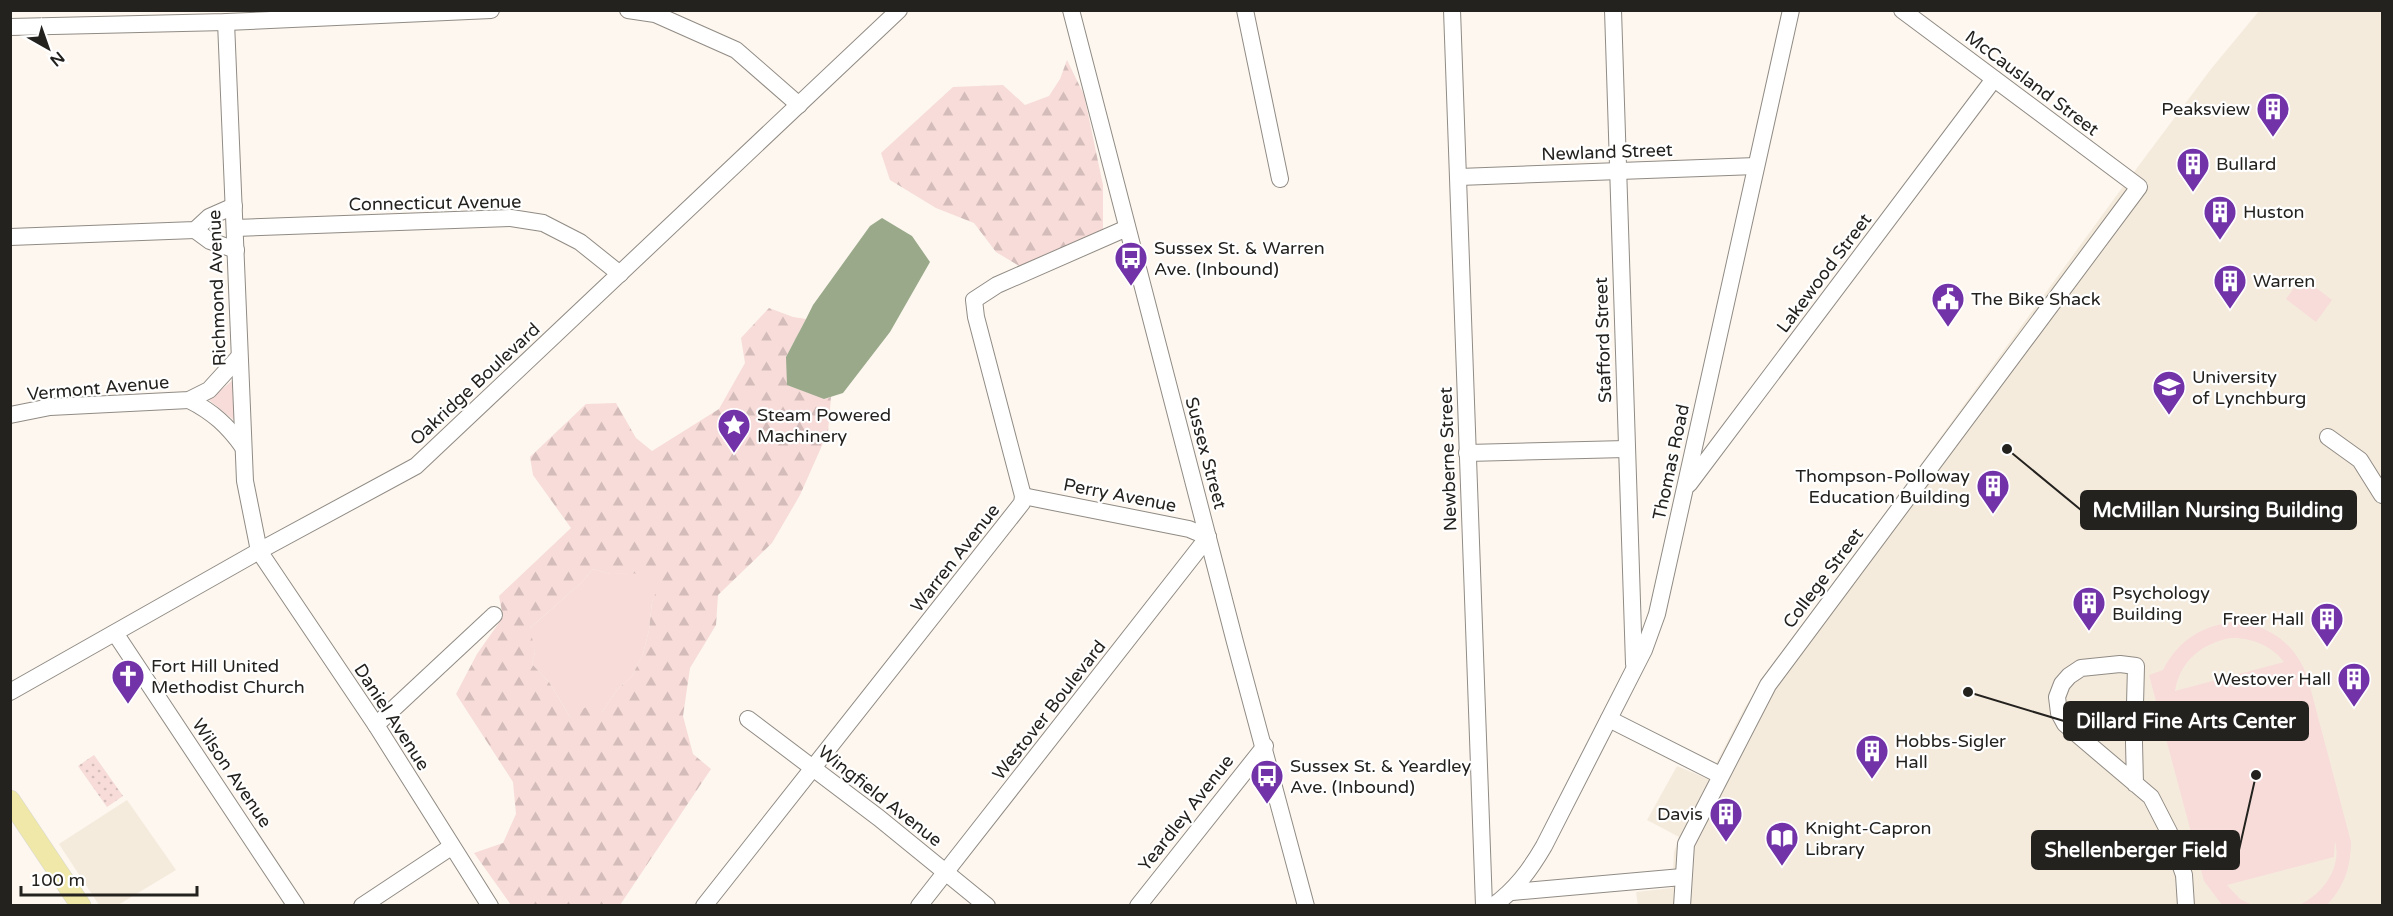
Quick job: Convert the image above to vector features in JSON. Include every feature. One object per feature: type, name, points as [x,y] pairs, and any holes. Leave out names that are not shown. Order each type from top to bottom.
[{"type":"main road","points":[[10,800],[81,906]]},
{"type":"street","points":[[10,27],[226,22],[491,10]]},
{"type":"street","points":[[628,10],[654,14],[736,50],[799,105]]},
{"type":"street","name":"Oakridge Boulevard","points":[[10,692],[259,551],[416,466],[899,10]]},
{"type":"street","name":"Sussex Street","points":[[1071,10],[1306,906]]},
{"type":"street","points":[[1245,10],[1280,179]]},
{"type":"street","name":"Newberne Street","points":[[1452,10],[1484,906]]},
{"type":"street","name":"Stafford Street","points":[[1613,10],[1635,668]]},
{"type":"street","name":"Thomas Road","points":[[1493,906],[1512,892],[1530,870],[1544,846],[1644,650],[1657,614],[1791,10]]},
{"type":"street","name":"McCausland Street","points":[[1902,10],[2139,187]]},
{"type":"street","name":"Richmond Avenue","points":[[226,22],[245,481],[259,551]]},
{"type":"street","name":"Lakewood Street","points":[[1685,490],[1994,79]]},
{"type":"street","name":"Newland Street","points":[[1459,177],[1756,166]]},
{"type":"street","name":"College Street","points":[[1682,906],[1682,877],[1686,844],[1768,685],[2139,187]]},
{"type":"street","points":[[195,230],[209,217],[234,206]]},
{"type":"street","name":"Connecticut Avenue","points":[[235,228],[511,219],[543,223],[580,242],[620,274]]},
{"type":"street","name":"Warren Avenue","points":[[704,906],[1017,511],[1023,496],[976,317],[974,300],[997,285],[1127,228]]},
{"type":"street","points":[[10,237],[195,230],[210,241],[236,250]]},
{"type":"street","name":"Vermont Avenue","points":[[10,415],[50,407],[189,400],[209,390],[239,357]]},
{"type":"street","name":"Vermont Avenue","points":[[189,400],[210,411],[228,427],[243,447]]},
{"type":"street","points":[[2328,436],[2360,460],[2382,495]]},
{"type":"street","points":[[1467,453],[1626,449]]},
{"type":"street","name":"Perry Avenue","points":[[1023,496],[1189,529],[1208,537]]},
{"type":"street","name":"Westover Boulevard","points":[[919,906],[1208,537]]},
{"type":"street","name":"Daniel Avenue","points":[[259,551],[376,725],[490,906]]},
{"type":"street","points":[[376,725],[494,615]]},
{"type":"street","name":"Wilson Avenue","points":[[115,633],[296,906]]},
{"type":"street","points":[[2135,784],[2136,666],[2120,664],[2081,668],[2062,684],[2057,697],[2059,713],[2065,724],[2135,784],[2151,797],[2169,832],[2184,875],[2186,906]]},
{"type":"street","name":"Wingfield Avenue","points":[[748,719],[814,767],[987,906]]},
{"type":"street","points":[[1609,719],[1720,775]]},
{"type":"street","name":"Yeardley Avenue","points":[[1138,906],[1264,746]]},
{"type":"street","points":[[362,906],[452,847]]},
{"type":"street","points":[[1512,892],[1682,877]]},
{"type":"shaded area","name":"University of Lynchburg","points":[[2259,11],[2382,11],[2382,905],[1638,906],[1636,892],[1672,888],[1674,852],[1679,837],[1647,820],[1677,766],[1708,779],[1745,707],[1771,670],[2122,188],[2211,69]]},
{"type":"shaded area","points":[[882,218],[912,236],[930,262],[890,332],[843,393],[824,399],[787,385],[786,357],[813,305],[870,226]]},
{"type":"shaded area","points":[[127,800],[176,870],[118,905],[99,905],[59,844]]},
{"type":"green space","points":[[1067,60],[1084,95],[1103,185],[1103,232],[1021,267],[996,252],[974,223],[936,208],[890,180],[881,153],[953,87],[1003,85],[1025,105],[1049,96],[1060,79]]},
{"type":"green space","points":[[2302,277],[2332,300],[2316,322],[2286,299]]},
{"type":"green space","points":[[769,308],[806,319],[786,357],[824,399],[831,397],[828,432],[800,495],[772,543],[718,595],[716,625],[690,668],[683,716],[693,754],[711,769],[620,905],[511,905],[474,853],[503,843],[516,814],[513,782],[456,694],[477,654],[503,617],[499,596],[571,528],[533,475],[530,457],[586,404],[616,403],[636,438],[652,451],[719,409],[745,363],[741,338]],"holes":[[[593,569],[610,574],[653,573],[661,580],[652,602],[649,630],[643,654],[632,676],[617,690],[602,712],[586,707],[570,717],[549,682],[532,664],[535,652],[530,628],[581,583]]]},
{"type":"green space","points":[[233,380],[235,421],[209,400]]},
{"type":"green space","points":[[593,569],[610,574],[653,572],[662,580],[652,602],[649,630],[643,654],[632,676],[617,690],[602,712],[570,717],[549,682],[532,664],[535,652],[529,629],[581,583]]},
{"type":"green space","points":[[2238,622],[2262,628],[2282,640],[2297,657],[2308,679],[2351,842],[2350,860],[2345,876],[2338,891],[2327,905],[2299,905],[2316,894],[2329,879],[2336,861],[2335,841],[2334,857],[2227,885],[2240,899],[2252,905],[2222,905],[2204,881],[2149,675],[2163,670],[2169,659],[2194,635],[2226,623]],"holes":[[[2239,638],[2267,647],[2284,662],[2175,691],[2182,671],[2194,655],[2220,640]]]},
{"type":"green space","points":[[94,755],[123,796],[107,807],[78,766]]},
{"type":"place","name":"Peaksview","points":[[2273,138]]},
{"type":"place","name":"Bullard","points":[[2193,193]]},
{"type":"place","name":"Huston","points":[[2220,241]]},
{"type":"place","name":"Sussex St. & Warren Ave. (Inbound)","points":[[1131,287]]},
{"type":"place","name":"Warren","points":[[2230,310]]},
{"type":"place","name":"The Bike Shack","points":[[1948,328]]},
{"type":"place","name":"University of Lynchburg","points":[[2169,416]]},
{"type":"place","name":"McMillan Nursing Building","points":[[2007,449]]},
{"type":"place","name":"Steam Powered Machinery","points":[[734,454]]},
{"type":"place","name":"Thompson-Polloway Education Building","points":[[1993,515]]},
{"type":"place","name":"Psychology Building","points":[[2089,632]]},
{"type":"place","name":"Freer Hall","points":[[2327,648]]},
{"type":"place","name":"Dillard Fine Arts Center","points":[[1968,692]]},
{"type":"place","name":"Fort Hill United Methodist Church","points":[[128,705]]},
{"type":"place","name":"Westover Hall","points":[[2354,708]]},
{"type":"place","name":"Shellenberger Field","points":[[2256,775]]},
{"type":"place","name":"Hobbs-Sigler Hall","points":[[1872,780]]},
{"type":"place","name":"Sussex St. & Yeardley Ave. (Inbound)","points":[[1267,805]]},
{"type":"place","name":"Davis","points":[[1726,843]]},
{"type":"place","name":"Knight-Capron Library","points":[[1782,867]]}]
